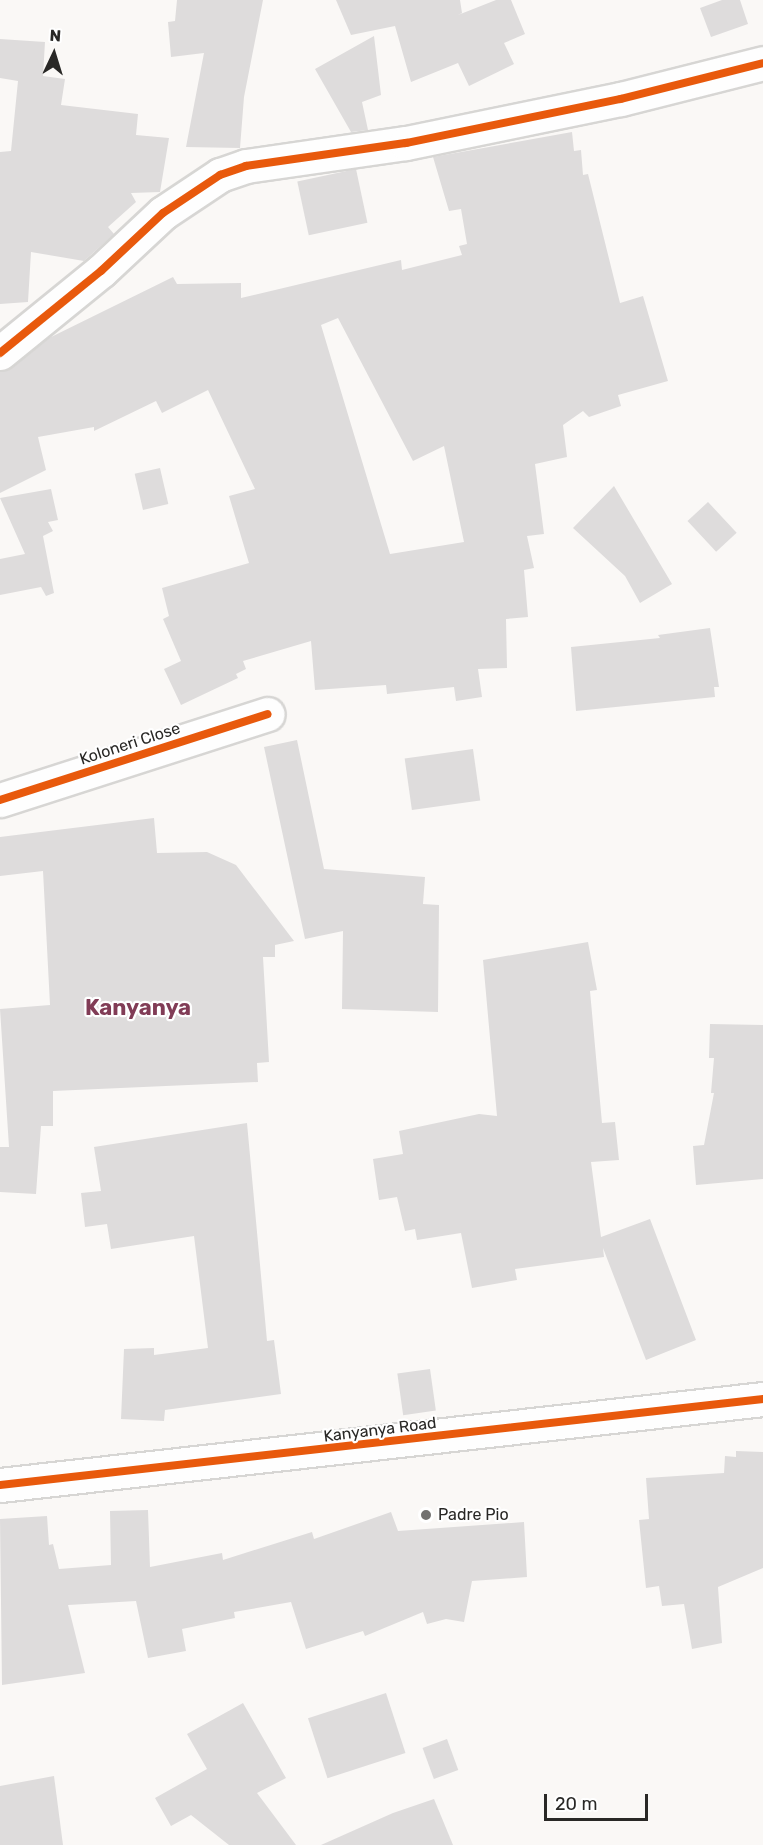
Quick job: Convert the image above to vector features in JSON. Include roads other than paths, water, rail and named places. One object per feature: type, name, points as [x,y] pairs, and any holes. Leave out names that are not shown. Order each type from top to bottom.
[{"type":"street","points":[[0,353],[101,271],[163,213],[220,175],[246,166],[406,143],[621,99],[763,63]]},
{"type":"street","name":"Koloneri Close","points":[[0,800],[268,714]]},
{"type":"street","name":"Kanyanya Road","points":[[0,1485],[763,1400]]},
{"type":"place","name":"Padre Pio","points":[[426,1515]]},
{"type":"district","name":"Kanyanya","points":[[138,1008]]}]
